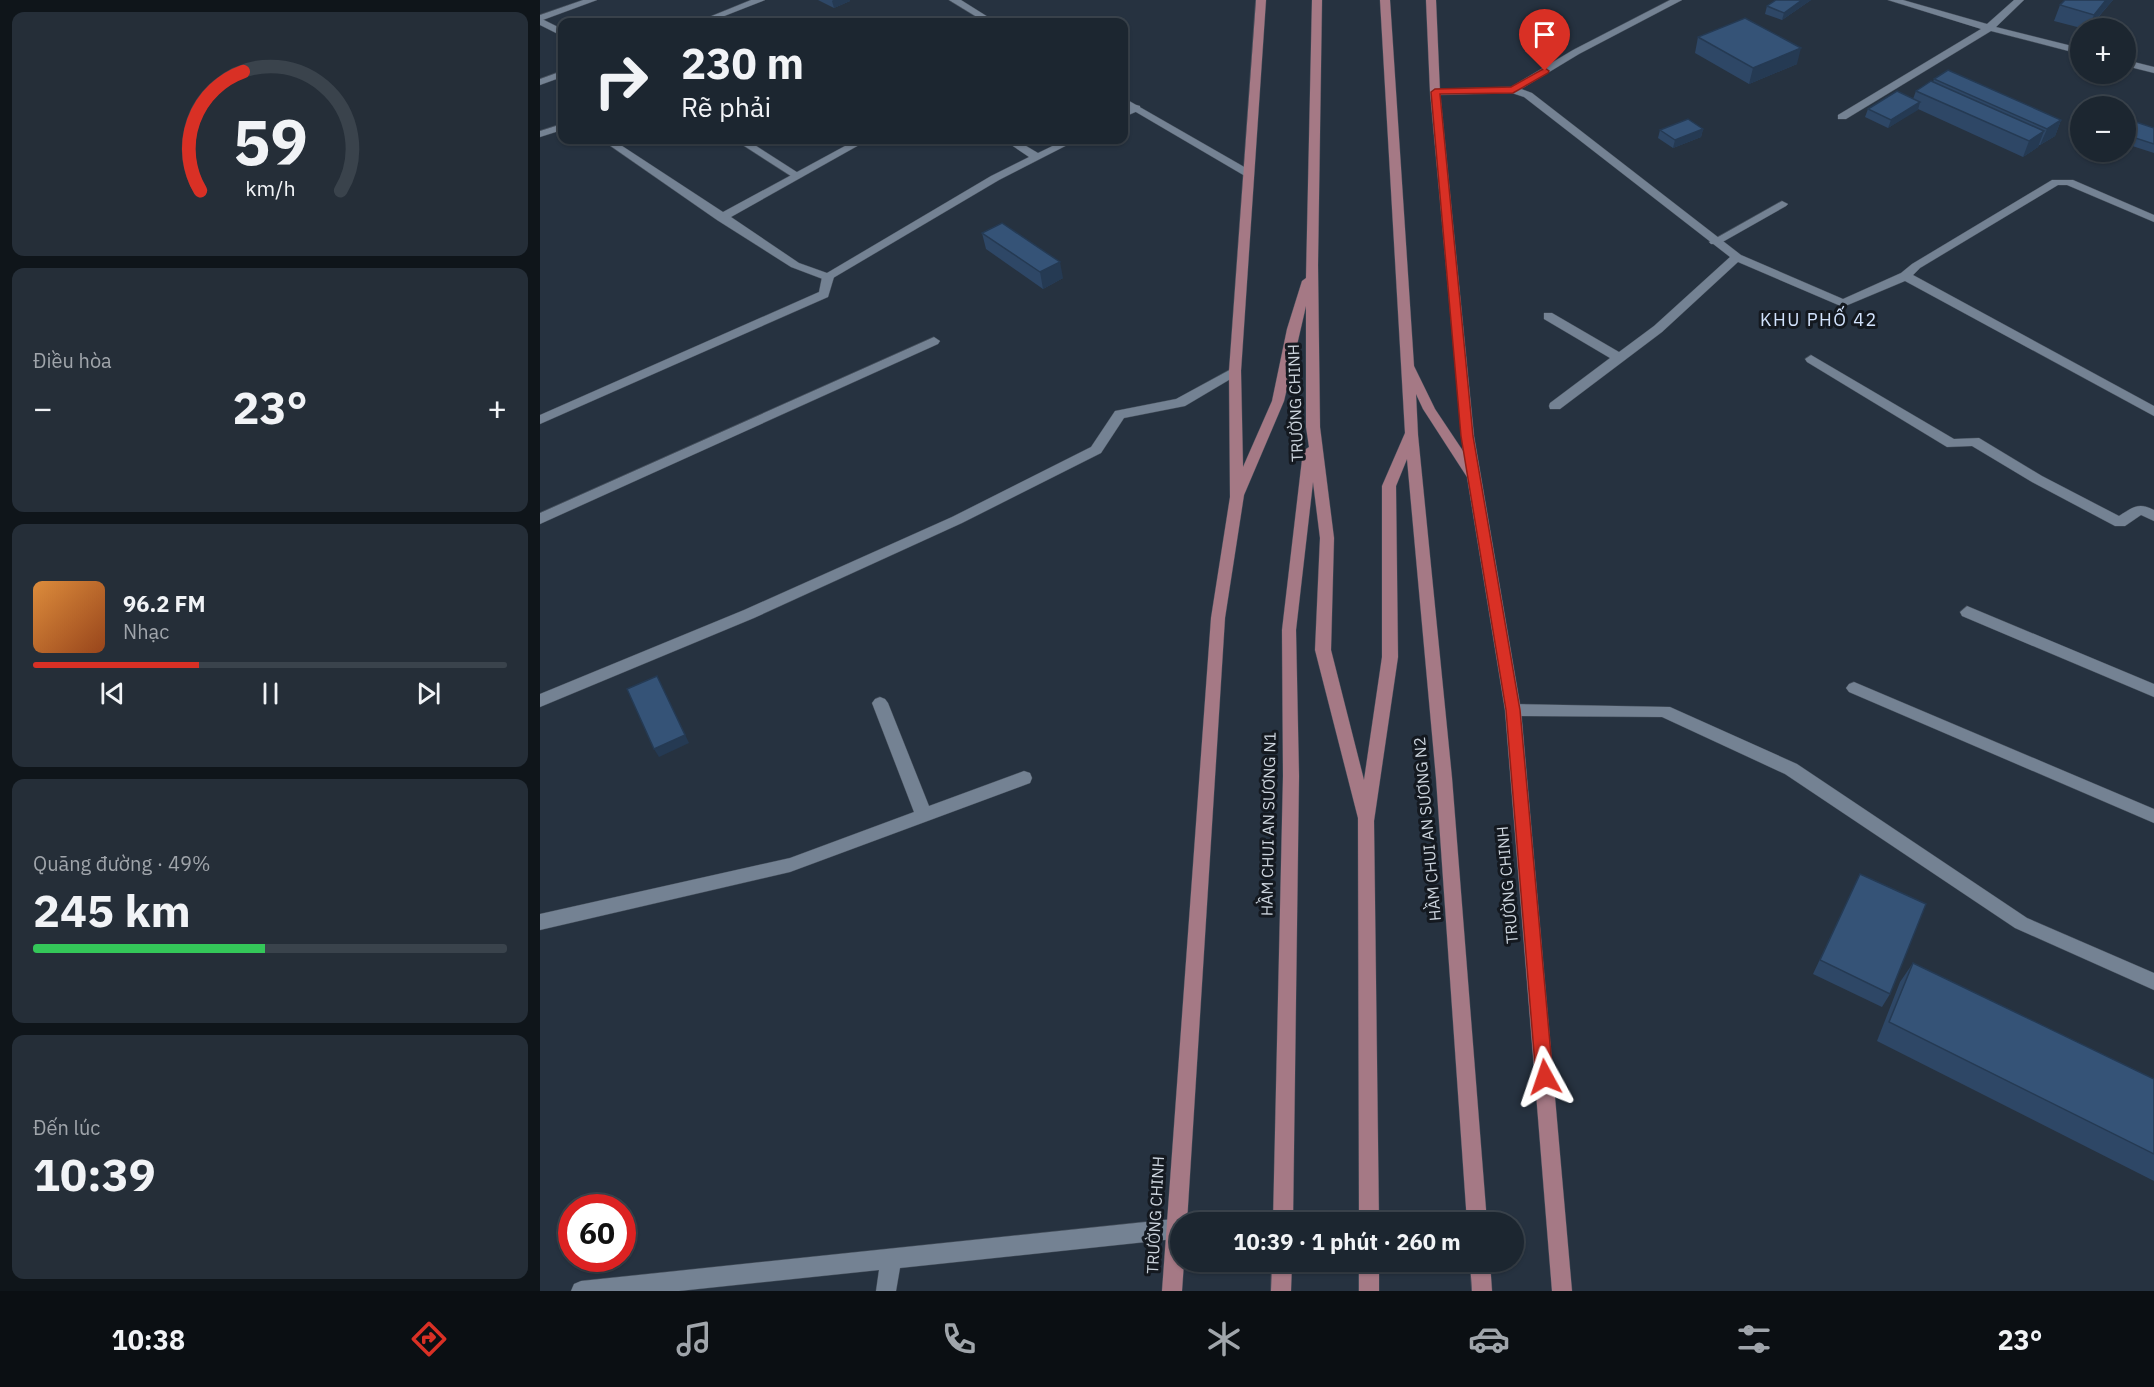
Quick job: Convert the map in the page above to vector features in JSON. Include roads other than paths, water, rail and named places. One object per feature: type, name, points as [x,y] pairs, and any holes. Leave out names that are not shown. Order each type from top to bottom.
[{"type":"main road","name":"TRƯỜNG CHINH","points":[[1175,1212],[1218,618],[1237,497],[1235,371],[1261,0]]},
{"type":"main road","name":"TRƯỜNG CHINH","points":[[1317,0],[1312,265],[1313,427],[1327,538],[1323,650],[1366,821]]},
{"type":"main road","name":"TRƯỜNG CHINH","points":[[1369,1212],[1366,821],[1390,657],[1389,486],[1412,433],[1385,0]]},
{"type":"main road","name":"TRƯỜNG CHINH","points":[[1431,0],[1435,92],[1467,436],[1513,710],[1563,1291]]},
{"type":"main road","name":"TRƯỜNG CHINH","points":[[1237,497],[1278,401],[1293,329],[1312,265]]},
{"type":"main road","name":"TRƯỜNG CHINH","points":[[1407,360],[1429,409],[1473,478]]},
{"type":"main road","name":"HẦM CHUI AN SƯƠNG N1","points":[[1282,1212],[1291,776],[1289,630],[1313,427]]},
{"type":"main road","name":"HẦM CHUI AN SƯƠNG N2","points":[[1412,433],[1444,778],[1476,1212]]},
{"type":"main road","name":"TRƯỜNG CHINH","points":[[1172,1291],[1173,1272]]},
{"type":"main road","points":[[1281,1291],[1282,1272]]},
{"type":"main road","points":[[1369,1272],[1369,1291]]},
{"type":"main road","points":[[1481,1272],[1482,1291]]},
{"type":"street","points":[[540,19],[592,0]]},
{"type":"street","points":[[713,18],[760,0]]},
{"type":"street","points":[[954,0],[984,18]]},
{"type":"street","points":[[1513,90],[1576,52],[1677,0]]},
{"type":"street","points":[[1893,0],[2070,48]]},
{"type":"street","points":[[1842,117],[1989,28],[2019,0]]},
{"type":"street","points":[[540,19],[558,30]]},
{"type":"street","points":[[2136,66],[2154,70]]},
{"type":"street","points":[[540,82],[558,75]]},
{"type":"street","points":[[1435,92],[1513,90],[1528,95],[1737,257],[1843,303],[1905,276],[1916,266],[2056,182],[2069,182],[2154,219]]},
{"type":"street","points":[[1128,103],[1249,174]]},
{"type":"street","points":[[1128,112],[1136,108]]},
{"type":"street","points":[[540,134],[558,128]]},
{"type":"street","points":[[613,144],[795,265],[828,277]]},
{"type":"street","points":[[746,144],[798,176]]},
{"type":"street","points":[[721,218],[856,144]]},
{"type":"street","points":[[1016,144],[1037,157]]},
{"type":"street","points":[[540,420],[825,294],[828,277],[995,178],[1064,144]]},
{"type":"street","points":[[1715,242],[1782,204]]},
{"type":"street","points":[[1555,406],[1658,328],[1737,257]]},
{"type":"street","points":[[1905,276],[2154,412]]},
{"type":"street","points":[[1548,316],[1619,358]]},
{"type":"street","points":[[540,519],[934,341]]},
{"type":"street","points":[[1811,359],[1952,444],[1974,441],[2037,479],[2120,522],[2140,509],[2154,516]]},
{"type":"street","points":[[540,701],[749,614],[957,519],[1095,450],[1120,414],[1180,403],[1235,371]]},
{"type":"street","points":[[1967,612],[2154,691]]},
{"type":"street","points":[[1854,688],[2154,816]]},
{"type":"street","points":[[880,703],[924,815]]},
{"type":"street","points":[[1513,710],[1664,711],[1791,769],[2021,923],[2154,982]]},
{"type":"street","points":[[540,922],[790,865],[1024,778]]},
{"type":"street","points":[[581,1291],[1170,1229]]},
{"type":"street","points":[[886,1291],[891,1258]]},
{"type":"district","name":"KHU PHỐ 42","points":[[1819,320]]}]
